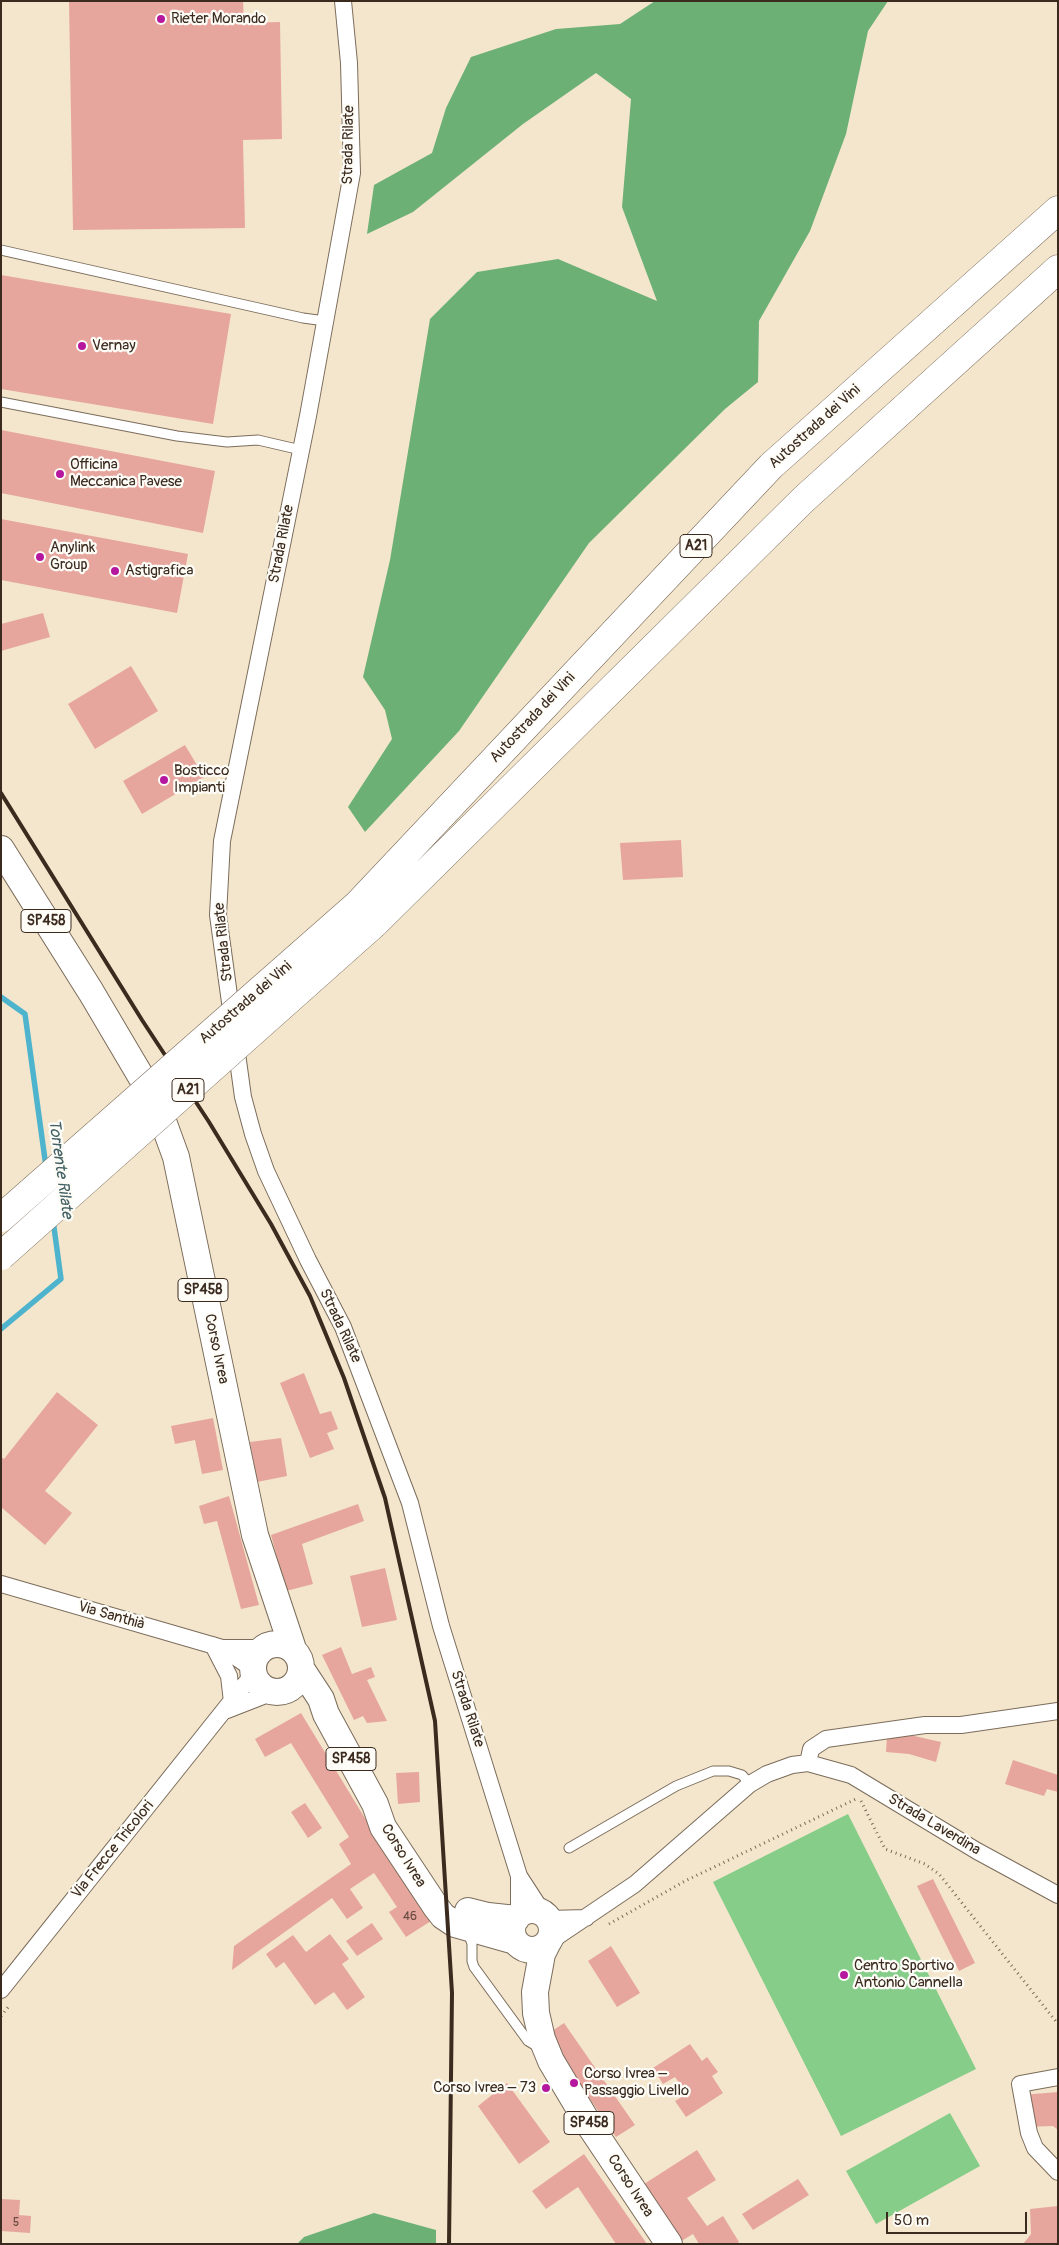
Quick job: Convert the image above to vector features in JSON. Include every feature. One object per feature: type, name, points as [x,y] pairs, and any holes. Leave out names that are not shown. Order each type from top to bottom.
[{"type":"highway","name":"Autostrada dei Vini","points":[[1,1218],[366,914],[771,466],[1058,210]]},
{"type":"highway","name":"Autostrada dei Vini","points":[[1,1256],[366,914],[804,499],[1058,269]]},
{"type":"main road","name":"Corso Ivrea","points":[[1,849],[91,992],[156,1102],[176,1158],[255,1535],[276,1603],[272,1659],[262,1687],[297,1694],[326,1714]]},
{"type":"main road","name":"Corso Ivrea","points":[[272,1659],[321,1699],[326,1714],[375,1804],[384,1827],[436,1907],[448,1919],[465,1928],[532,1930]]},
{"type":"main road","points":[[272,1659],[296,1683],[279,1691]]},
{"type":"main road","name":"Corso Ivrea","points":[[375,1804],[390,1820],[426,1871],[457,1906],[532,1930]]},
{"type":"main road","name":"Corso Ivrea","points":[[532,1930],[542,1954],[535,1992],[536,2013],[546,2050],[588,2123],[669,2244]]},
{"type":"street","name":"Strada Rilate","points":[[342,1],[349,63],[352,174],[301,450],[222,841],[218,915],[243,1097],[266,1171],[308,1260],[343,1327],[410,1503],[440,1626],[519,1876],[532,1930]]},
{"type":"street","name":"Via Santhià","points":[[1,1584],[218,1647],[272,1659]]},
{"type":"street","name":"Via Santhià","points":[[218,1647],[272,1659]]},
{"type":"street","points":[[218,1647],[229,1676],[228,1706],[279,1691]]},
{"type":"street","name":"Via Frecce Tricolori","points":[[1,1990],[228,1706],[272,1659]]},
{"type":"street","points":[[808,1763],[810,1749],[826,1739],[925,1725],[961,1725],[1058,1711]]},
{"type":"street","name":"Strada Laverdina","points":[[532,1930],[590,1915],[635,1884],[750,1784],[767,1774],[792,1765],[808,1763],[851,1774],[977,1851],[1058,1894]]},
{"type":"street","name":"Strada Rilate","points":[[519,1876],[532,1930]]},
{"type":"street","points":[[532,1930],[590,1915]]},
{"type":"street","points":[[1058,2077],[1020,2084],[1028,2133],[1035,2148],[1058,2172]]},
{"type":"lane","points":[[1,250],[293,316],[325,320]]},
{"type":"lane","points":[[1,402],[177,436],[227,442],[258,440],[301,450]]},
{"type":"lane","points":[[570,1848],[676,1786],[713,1771],[729,1771],[742,1775],[750,1784]]},
{"type":"lane","points":[[465,1928],[470,1935],[474,1967],[528,2041],[533,2046],[546,2050]]},
{"type":"path","points":[[590,1915],[605,1927],[685,1881],[859,1797],[885,1849],[918,1861],[939,1874],[1058,2024]]},
{"type":"green space","points":[[655,1],[888,1],[868,31],[846,134],[810,231],[759,321],[758,382],[725,409],[589,543],[459,731],[365,832],[348,807],[392,739],[385,710],[363,677],[390,560],[430,319],[477,272],[558,259],[657,301],[622,207],[631,99],[596,73],[523,124],[413,212],[367,234],[374,185],[432,153],[446,108],[471,57],[556,29],[620,24]]},
{"type":"green space","name":"Centro Sportivo Antonio Cannella","points":[[848,1814],[976,2069],[841,2136],[713,1882]]},
{"type":"green space","points":[[950,2113],[980,2166],[876,2224],[846,2171]]},
{"type":"green space","points":[[374,2213],[436,2230],[436,2244],[297,2244],[304,2237]]},
{"type":"building","points":[[69,1],[243,1],[244,23],[280,22],[282,139],[243,140],[245,228],[73,230]]},
{"type":"building","points":[[1,275],[231,314],[213,424],[1,389]]},
{"type":"building","points":[[1,430],[215,471],[203,533],[1,493]]},
{"type":"building","points":[[1,519],[188,554],[177,613],[1,580]]},
{"type":"building","points":[[43,613],[50,637],[1,651],[1,624]]},
{"type":"building","points":[[131,666],[158,711],[95,749],[68,704]]},
{"type":"building","points":[[185,745],[204,777],[142,814],[123,781]]},
{"type":"building","points":[[681,840],[683,877],[623,880],[620,843]]},
{"type":"building","points":[[304,1373],[320,1414],[331,1411],[338,1429],[327,1433],[334,1449],[310,1458],[280,1383]]},
{"type":"building","points":[[57,1392],[98,1425],[45,1491],[72,1513],[45,1545],[1,1507],[1,1457],[4,1459]]},
{"type":"building","points":[[213,1418],[223,1470],[202,1474],[195,1440],[175,1444],[171,1426]]},
{"type":"building","points":[[281,1438],[287,1476],[257,1482],[250,1442]]},
{"type":"building","points":[[229,1496],[259,1605],[241,1609],[217,1521],[204,1524],[199,1506]]},
{"type":"building","points":[[358,1504],[364,1521],[302,1544],[313,1584],[286,1591],[271,1535]]},
{"type":"building","points":[[385,1568],[397,1620],[362,1627],[350,1576]]},
{"type":"building","points":[[341,1647],[352,1674],[371,1667],[375,1677],[367,1680],[387,1721],[367,1723],[363,1716],[354,1720],[322,1655]]},
{"type":"building","points":[[301,1713],[431,1921],[406,1937],[389,1912],[397,1907],[374,1873],[350,1889],[363,1908],[347,1919],[332,1898],[232,1970],[234,1946],[351,1864],[339,1844],[349,1837],[291,1743],[265,1757],[255,1739]]},
{"type":"building","points":[[910,1735],[941,1742],[936,1762],[909,1754],[886,1752],[887,1736]]},
{"type":"building","points":[[1013,1760],[1058,1775],[1058,1792],[1047,1789],[1044,1796],[1005,1784]]},
{"type":"building","points":[[419,1772],[420,1802],[398,1804],[396,1773]]},
{"type":"building","points":[[305,1803],[322,1828],[308,1838],[291,1812]]},
{"type":"building","points":[[933,1879],[975,1963],[959,1971],[917,1886]]},
{"type":"building","points":[[372,1923],[383,1939],[357,1956],[346,1941]]},
{"type":"building","points":[[330,1934],[349,1959],[342,1964],[365,1997],[347,2010],[334,1992],[315,2005],[284,1962],[276,1968],[266,1954],[293,1935],[306,1952]]},
{"type":"building","points":[[611,1946],[640,1993],[617,2007],[588,1961]]},
{"type":"building","points":[[564,2023],[635,2125],[616,2137],[546,2035]]},
{"type":"building","points":[[690,2044],[702,2061],[707,2057],[718,2072],[712,2076],[723,2093],[686,2117],[675,2101],[687,2094],[675,2077],[663,2084],[653,2068]]},
{"type":"building","points":[[507,2083],[550,2142],[519,2164],[478,2106]]},
{"type":"building","points":[[1058,2092],[1058,2130],[1053,2126],[1026,2127],[1022,2095]]},
{"type":"building","points":[[697,2150],[716,2180],[687,2198],[707,2226],[723,2216],[739,2242],[736,2244],[699,2244],[693,2234],[678,2243],[641,2186]]},
{"type":"building","points":[[584,2154],[647,2244],[616,2244],[578,2187],[546,2209],[532,2191]]},
{"type":"building","points":[[798,2179],[809,2195],[753,2230],[742,2214]]},
{"type":"building","points":[[1,2199],[20,2200],[19,2215],[31,2216],[30,2233],[1,2231]]},
{"type":"building","points":[[1058,2206],[1058,2244],[1023,2244],[1031,2234],[1030,2209]]},
{"type":"waterway","name":"Torrente Rilate","points":[[1,997],[25,1014],[46,1167]]},
{"type":"waterway","name":"Torrente Rilate","points":[[1,1329],[61,1279],[53,1220]]},
{"type":"railway","points":[[1,793],[142,1020],[209,1122],[271,1224],[310,1296],[344,1378],[385,1498],[435,1721],[452,1993],[449,2244]]},
{"type":"place","name":"Rieter Morando","points":[[161,19]]},
{"type":"place","name":"Vernay","points":[[82,346]]},
{"type":"place","name":"Officina Meccanica Pavese","points":[[60,474]]},
{"type":"place","name":"Anylink Group","points":[[40,557]]},
{"type":"place","name":"Astigrafica","points":[[115,571]]},
{"type":"place","name":"Bosticco Impianti","points":[[164,780]]},
{"type":"place","name":"Centro Sportivo Antonio Cannella","points":[[844,1975]]},
{"type":"place","name":"Corso Ivrea – Passaggio Livello","points":[[574,2083]]},
{"type":"place","name":"Corso Ivrea – 73","points":[[546,2088]]}]
